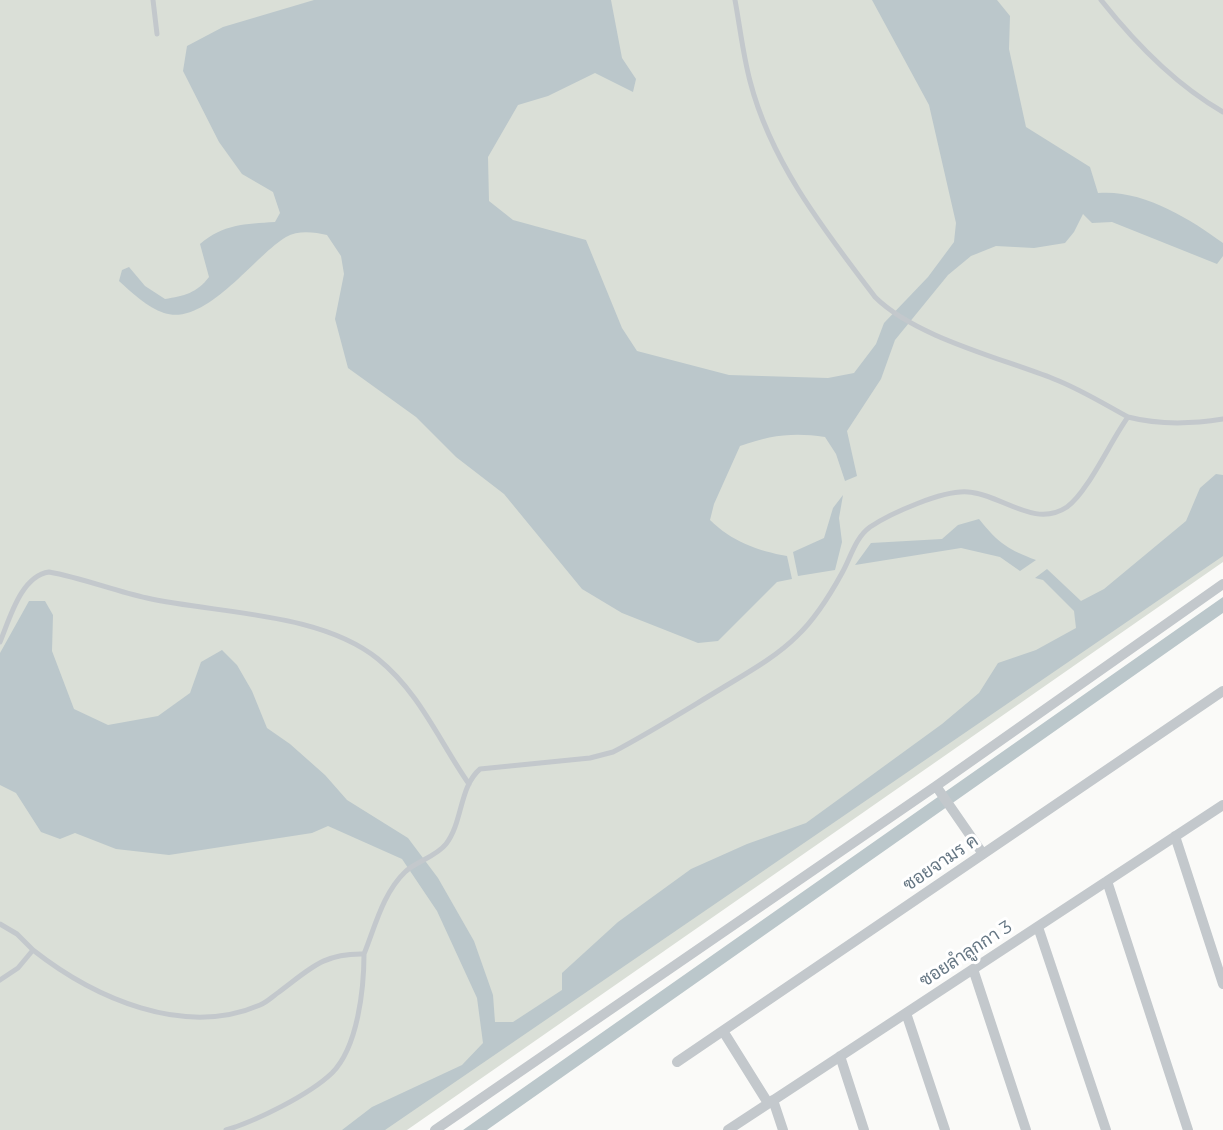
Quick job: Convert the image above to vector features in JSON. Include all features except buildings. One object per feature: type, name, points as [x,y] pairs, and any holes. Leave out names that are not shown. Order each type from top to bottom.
[{"type":"street","points":[[435,1130],[936,786],[1223,584]]},
{"type":"street","name":"ซอยจามร ค","points":[[677,1062],[1223,691]]},
{"type":"street","points":[[936,786],[983,854]]},
{"type":"street","name":"ซอยลำลูกกา 3","points":[[728,1130],[1223,805]]},
{"type":"street","points":[[1174,836],[1223,984]]},
{"type":"street","points":[[1107,881],[1188,1130]]},
{"type":"street","points":[[1038,927],[1106,1130]]},
{"type":"street","points":[[973,969],[1026,1130]]},
{"type":"street","points":[[906,1013],[945,1130]]},
{"type":"street","points":[[723,1031],[770,1102],[783,1130]]},
{"type":"street","points":[[840,1056],[864,1130]]},
{"type":"lane","points":[[153,0],[157,34]]},
{"type":"lane","points":[[735,0],[750,81],[766,128],[792,181],[868,288],[888,309],[912,323],[1058,380],[1128,417],[1146,422],[1175,423],[1223,419]]},
{"type":"lane","points":[[1101,0],[1138,44],[1178,80],[1223,112]]},
{"type":"lane","points":[[226,1130],[249,1123],[333,1072],[351,1037],[360,1009],[364,991],[364,954],[383,905],[406,870],[434,855],[449,838],[469,784],[480,769],[590,758],[613,752],[755,668],[797,637],[829,596],[854,546],[871,527],[950,492],[983,495],[1027,513],[1056,513],[1069,505],[1080,491],[1128,417]]},
{"type":"lane","points":[[0,642],[25,588],[40,573],[50,572],[146,598],[310,625],[339,634],[361,646],[402,681],[418,701],[469,784]]},
{"type":"lane","points":[[0,924],[17,934],[33,950],[62,970],[107,996],[150,1011],[189,1017],[224,1016],[261,1005],[326,958],[364,954]]},
{"type":"lane","points":[[0,980],[18,968],[33,950]]},
{"type":"shaded area","points":[[0,0],[1223,0],[1223,562],[407,1130],[0,1130]]},
{"type":"shaded area","points":[[314,0],[611,0],[622,58],[636,79],[633,92],[595,73],[548,96],[518,105],[488,157],[489,201],[513,220],[586,240],[622,328],[637,351],[729,375],[828,378],[854,373],[876,344],[884,323],[928,277],[954,242],[956,223],[929,105],[872,0],[997,0],[1010,16],[1009,49],[1026,127],[1090,167],[1098,193],[1115,193],[1148,200],[1180,215],[1223,243],[1223,256],[1217,264],[1112,222],[1092,223],[1083,214],[1074,232],[1065,243],[1034,248],[996,246],[971,256],[948,275],[895,340],[881,379],[847,431],[857,476],[845,481],[836,454],[825,437],[782,436],[740,446],[714,504],[710,520],[727,534],[745,544],[787,556],[792,579],[777,582],[718,641],[698,643],[622,613],[582,589],[504,494],[456,457],[416,417],[348,368],[335,319],[344,274],[341,256],[327,235],[301,232],[286,237],[213,300],[196,310],[180,315],[164,313],[152,307],[119,281],[122,270],[129,267],[145,286],[165,299],[190,293],[200,287],[209,277],[200,244],[217,232],[226,229],[275,222],[280,213],[273,192],[242,174],[219,142],[183,71],[187,46],[223,27]]},
{"type":"shaded area","points":[[1216,474],[1223,475],[1223,556],[385,1130],[342,1130],[372,1107],[462,1065],[483,1043],[477,998],[437,911],[402,859],[328,826],[312,833],[169,855],[116,849],[75,833],[60,839],[41,832],[16,793],[0,785],[0,653],[29,601],[45,601],[53,615],[52,651],[74,709],[108,725],[158,716],[190,693],[201,662],[222,650],[237,665],[252,691],[267,728],[290,744],[325,775],[347,800],[408,838],[438,878],[474,941],[493,995],[495,1022],[513,1022],[562,990],[562,973],[618,922],[691,869],[747,844],[806,823],[942,724],[979,693],[998,663],[1036,650],[1076,628],[1074,611],[1043,580],[1035,578],[1047,569],[1081,601],[1104,589],[1186,521],[1200,488]]},
{"type":"shaded area","points":[[843,495],[839,518],[842,542],[835,570],[798,576],[793,552],[824,538],[833,508]]},
{"type":"shaded area","points":[[979,519],[1004,545],[1036,560],[1020,571],[1000,557],[961,548],[855,565],[871,543],[942,539],[958,525]]},
{"type":"shaded area","points":[[1223,597],[1223,613],[487,1130],[463,1130]]}]
